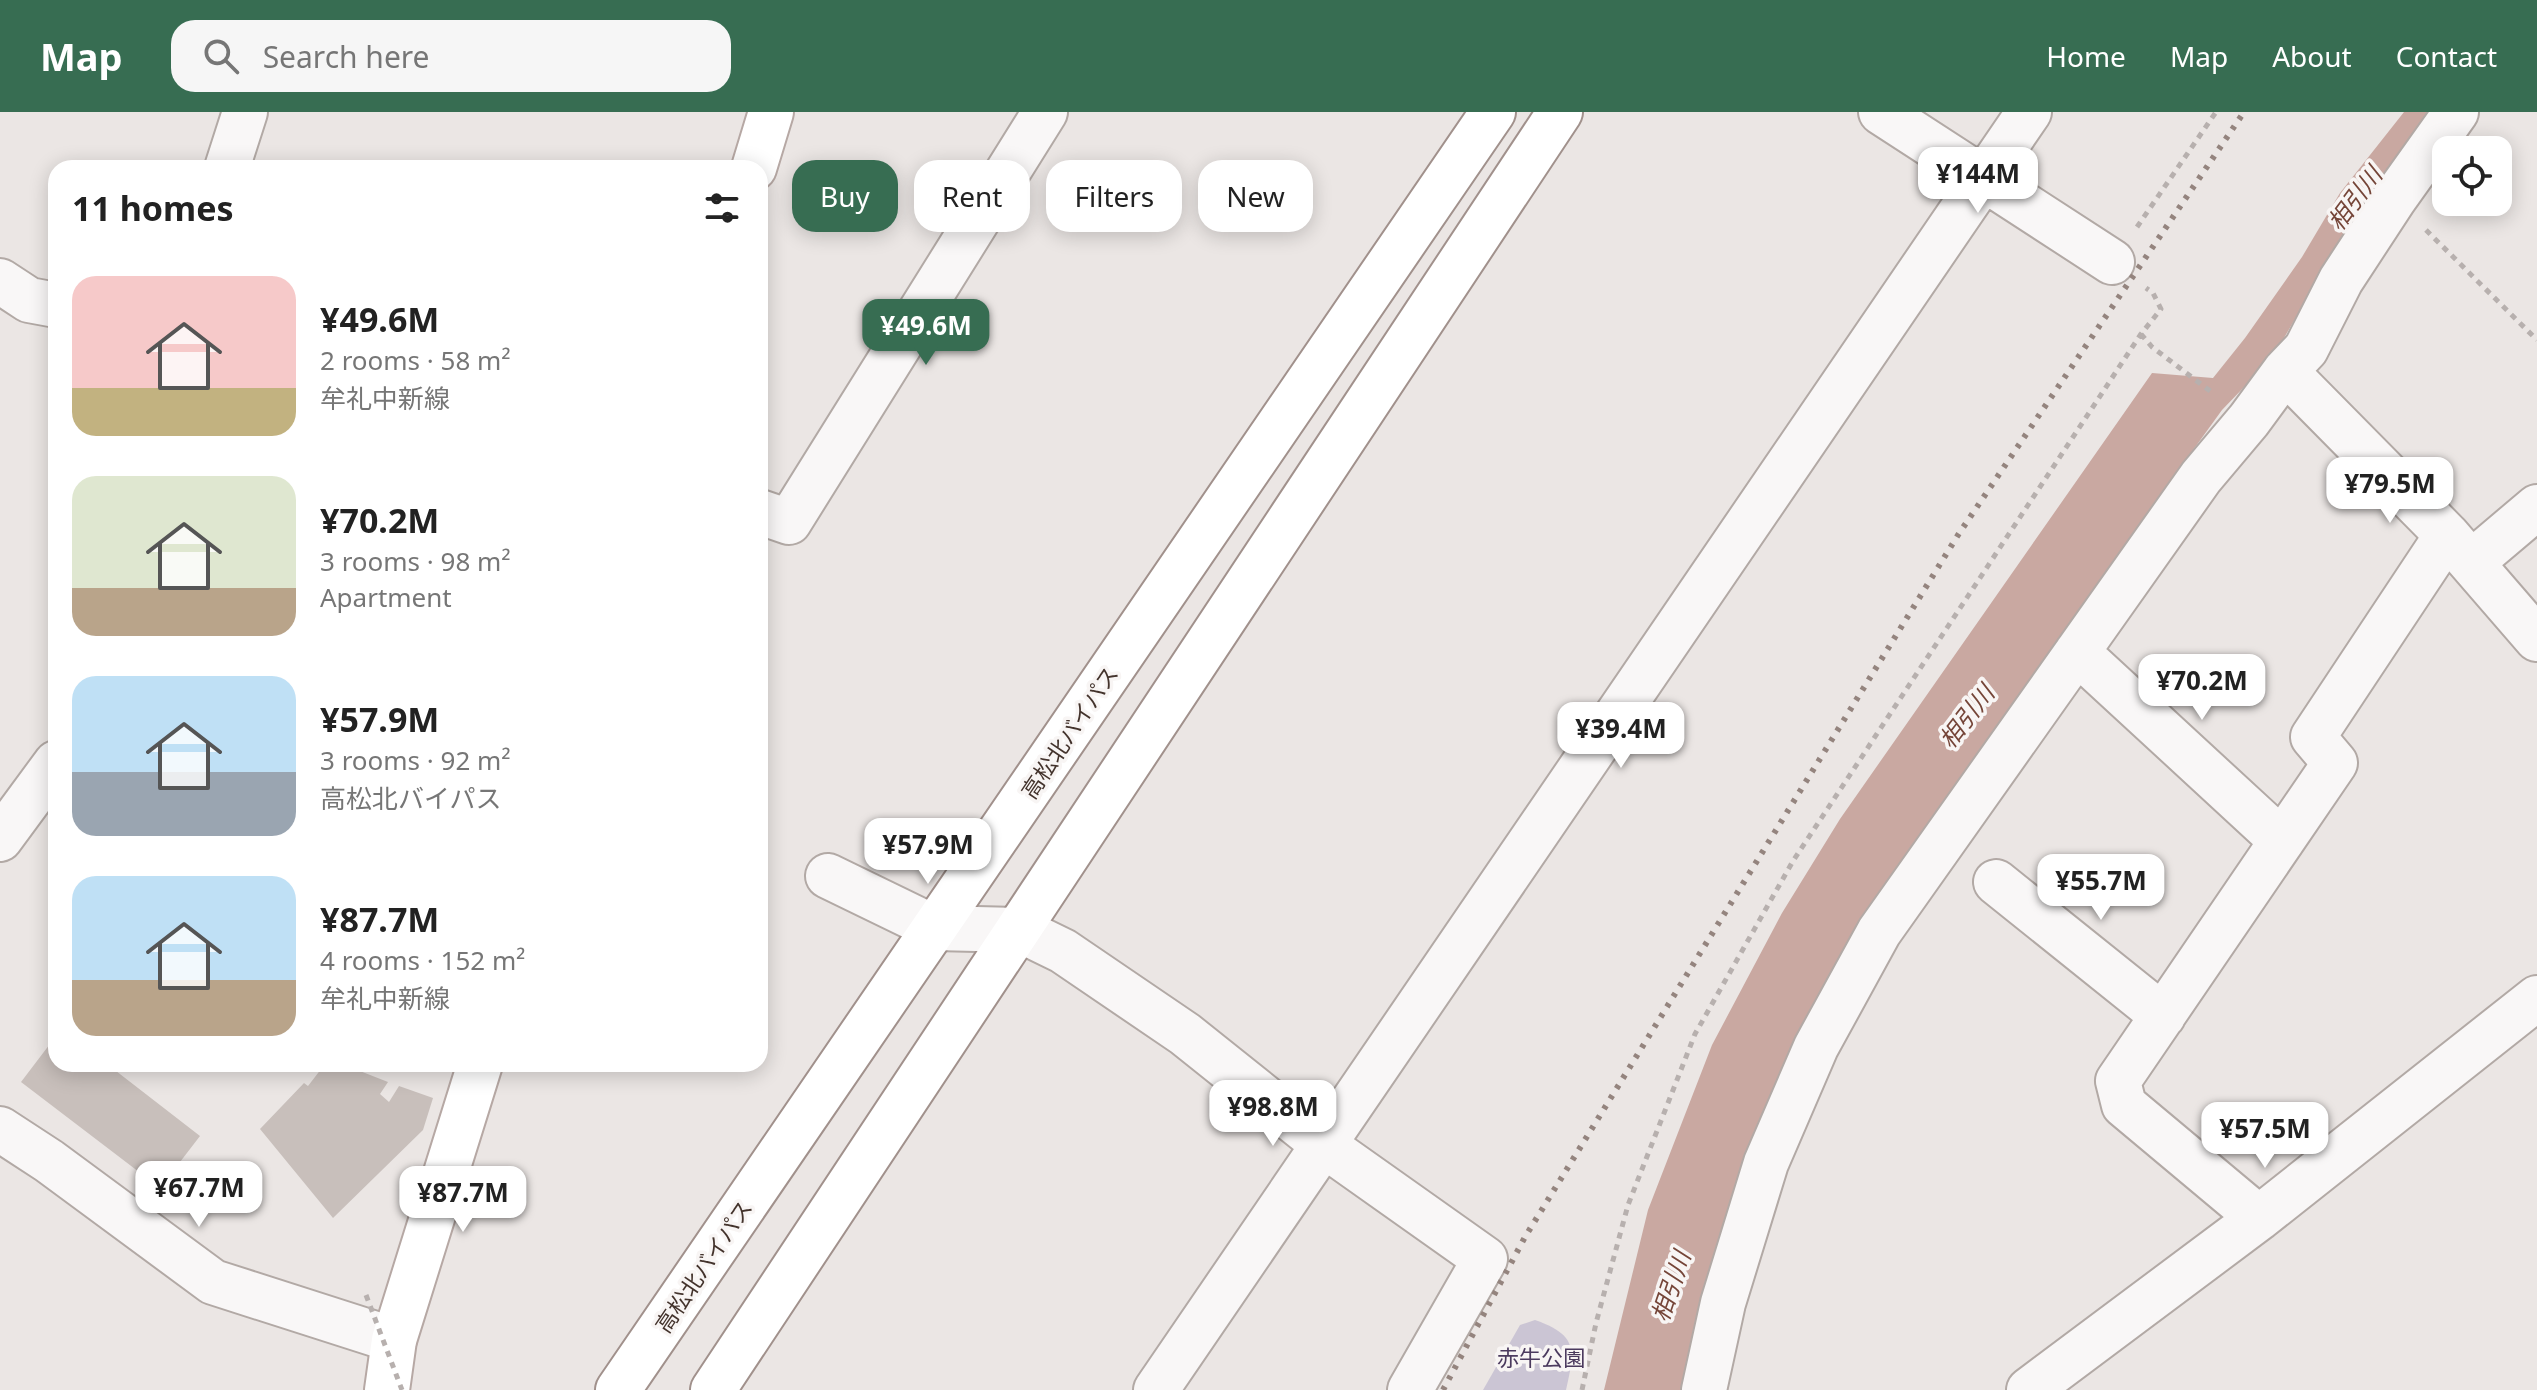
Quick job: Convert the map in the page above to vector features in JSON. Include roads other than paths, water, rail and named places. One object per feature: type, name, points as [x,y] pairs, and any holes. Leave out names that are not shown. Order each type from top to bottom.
[{"type":"main road","points":[[756,160],[771,112]]},
{"type":"main road","name":"高松北バイパス","points":[[618,1390],[1493,112]]},
{"type":"main road","points":[[713,1390],[1560,112]]},
{"type":"main road","points":[[387,1390],[394,1340],[478,1072]]},
{"type":"street","points":[[230,160],[245,112]]},
{"type":"street","points":[[768,515],[789,522],[1045,112]]},
{"type":"street","points":[[1881,112],[2112,262]]},
{"type":"street","points":[[1156,1390],[2029,112]]},
{"type":"street","points":[[1704,1390],[1723,1303],[1766,1163],[1816,1047],[1879,932],[2201,477],[2306,349],[2341,280],[2456,112]]},
{"type":"street","points":[[0,281],[29,300],[48,304]]},
{"type":"street","points":[[2285,371],[2459,548],[2537,639]]},
{"type":"street","points":[[2259,1218],[2124,1105],[2118,1081],[2335,763],[2313,737],[2459,548],[2537,507]]},
{"type":"street","points":[[2077,652],[2282,841]]},
{"type":"street","points":[[0,839],[48,774]]},
{"type":"street","points":[[828,876],[935,928],[1020,930],[1063,951],[1185,1034],[1324,1145],[1485,1259],[1410,1390]]},
{"type":"street","points":[[1996,882],[2163,1016]]},
{"type":"street","points":[[2029,1390],[2259,1218],[2537,998]]},
{"type":"street","points":[[0,1129],[49,1161],[213,1282],[394,1340]]},
{"type":"water","name":"相引川","points":[[2404,112],[2436,112],[2325,267],[2273,357],[2222,410],[2162,493],[1867,924],[1687,1390],[1604,1390],[1648,1210],[1712,1045],[1782,913],[1840,819],[2152,373],[2213,378],[2302,257],[2340,193]]},
{"type":"railway","points":[[1443,1390],[1525,1237],[1958,535],[2244,112]]},
{"type":"park label","name":"赤牛公園","points":[[1541,1357]]}]
